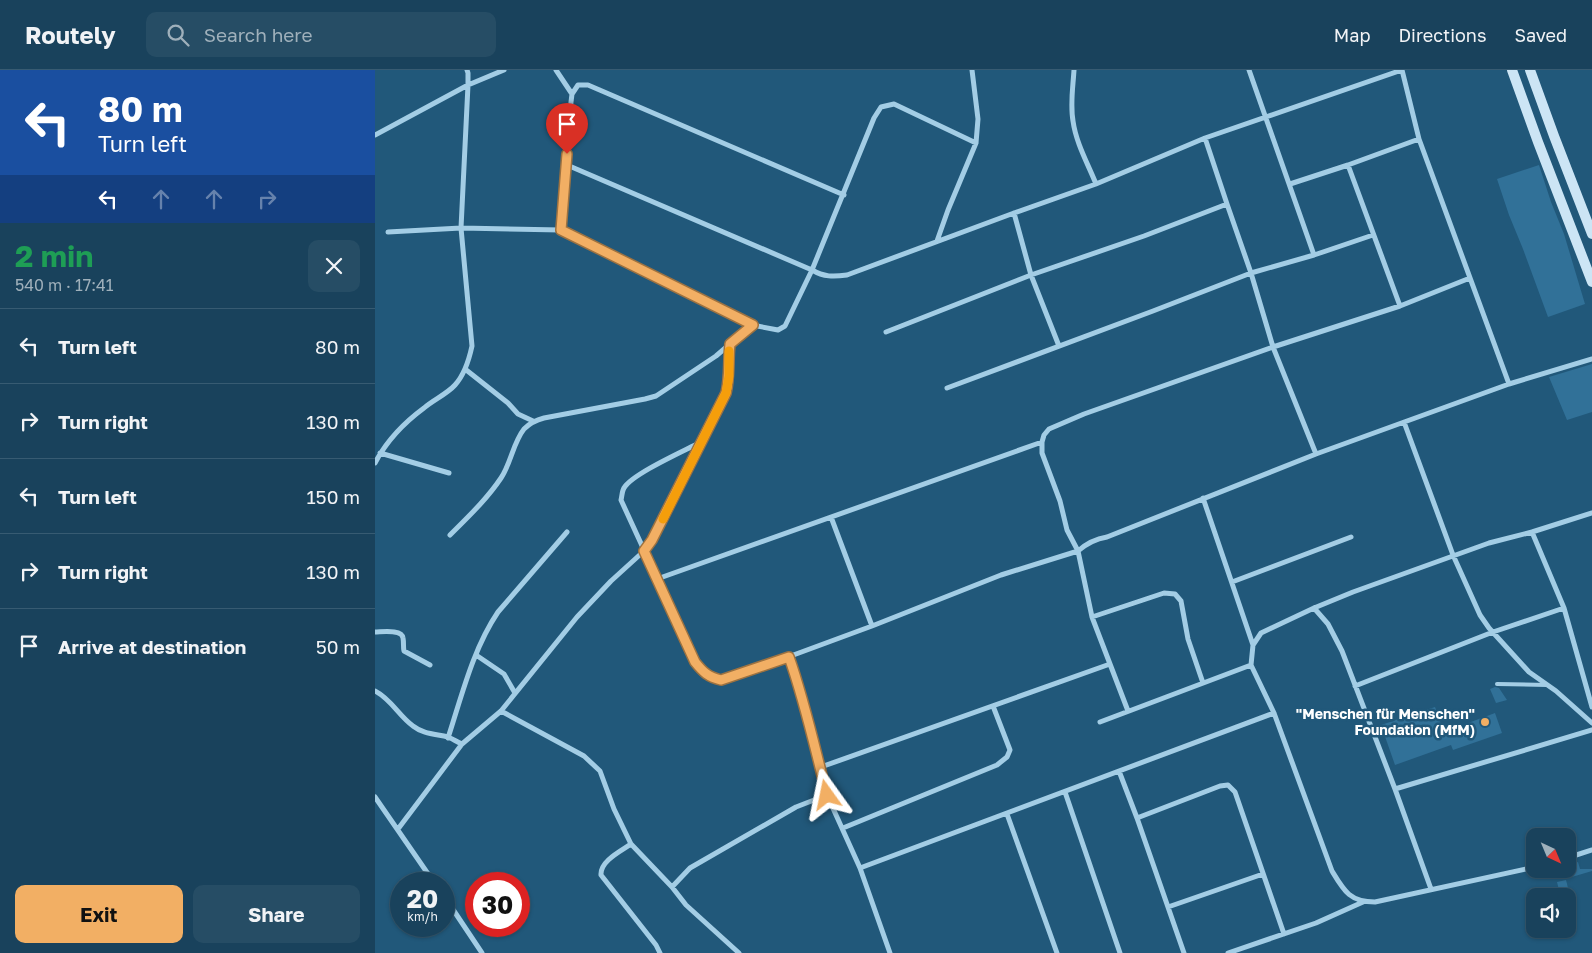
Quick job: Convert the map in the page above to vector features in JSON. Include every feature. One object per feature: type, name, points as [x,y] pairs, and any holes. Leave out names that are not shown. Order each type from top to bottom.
[{"type":"main road","points":[[1512,70],[1592,282]]},
{"type":"main road","points":[[1531,70],[1553,136],[1592,234]]},
{"type":"street","points":[[375,463],[380,453],[413,417],[454,386],[465,369],[472,346],[461,228],[468,86],[467,70]]},
{"type":"street","points":[[375,134],[468,86],[504,70]]},
{"type":"street","points":[[555,70],[572,94]]},
{"type":"street","points":[[937,241],[948,210],[977,143],[978,119],[973,70]]},
{"type":"street","points":[[1074,70],[1071,106],[1073,122],[1096,184]]},
{"type":"street","points":[[1249,70],[1314,255]]},
{"type":"street","points":[[567,165],[821,275],[832,277],[847,275],[1096,184],[1205,138],[1402,70],[1419,139],[1509,384]]},
{"type":"street","points":[[561,230],[572,94],[578,86],[587,85],[844,195]]},
{"type":"street","points":[[388,232],[461,228],[561,230],[753,325],[777,330],[785,326],[812,270],[874,118],[881,107],[894,104],[977,143]]},
{"type":"street","points":[[1205,138],[1251,273],[1273,348],[1316,454]]},
{"type":"street","points":[[1290,184],[1419,139]]},
{"type":"street","points":[[1348,165],[1400,306]]},
{"type":"street","points":[[886,332],[1031,275],[1144,236],[1227,204]]},
{"type":"street","points":[[1014,213],[1031,275],[1059,346]]},
{"type":"street","points":[[947,388],[1153,312],[1251,273],[1373,236]]},
{"type":"street","points":[[1128,712],[1092,617],[1078,551],[1067,530],[1060,501],[1042,453],[1042,442],[1045,435],[1049,430],[1084,414],[1400,306],[1470,278]]},
{"type":"street","points":[[450,536],[479,506],[501,478],[508,467],[523,432],[533,421],[656,396],[716,356],[753,325]]},
{"type":"street","points":[[398,829],[462,744],[501,711],[577,618],[611,581],[644,551],[652,540],[726,393],[729,376],[730,344]]},
{"type":"street","points":[[701,442],[651,468],[629,482],[623,489],[621,500],[695,662],[703,672],[721,680],[872,626],[1001,575],[1078,551],[1085,544],[1097,539],[1107,537],[1316,454],[1509,384],[1592,359]]},
{"type":"street","points":[[465,369],[508,403],[518,414],[533,421]]},
{"type":"street","points":[[1404,422],[1453,555],[1480,615],[1529,672],[1592,723]]},
{"type":"street","points":[[657,579],[1042,442]]},
{"type":"street","points":[[380,453],[449,473]]},
{"type":"street","points":[[1203,498],[1253,644],[1251,666],[1274,713],[1332,871],[1343,889],[1352,898],[1363,902],[1375,902],[1526,869]]},
{"type":"street","points":[[1253,644],[1261,633],[1314,608],[1453,555],[1592,513]]},
{"type":"street","points":[[831,517],[872,626]]},
{"type":"street","points":[[448,738],[476,655],[491,622],[567,532]]},
{"type":"street","points":[[1533,532],[1564,608],[1592,706]]},
{"type":"street","points":[[1232,582],[1351,537]]},
{"type":"street","points":[[1092,617],[1164,593],[1175,594],[1181,601],[1188,639],[1203,683]]},
{"type":"street","points":[[1314,608],[1328,624],[1342,651],[1431,889]]},
{"type":"street","points":[[1355,686],[1493,632],[1564,608]]},
{"type":"street","points":[[375,632],[401,634],[404,652],[430,665]]},
{"type":"street","points":[[476,655],[504,674],[515,693]]},
{"type":"street","points":[[789,657],[821,767],[827,795],[860,868],[891,953]]},
{"type":"street","points":[[821,767],[1110,664]]},
{"type":"street","points":[[1100,722],[1251,666]]},
{"type":"street","points":[[375,692],[387,698],[402,717],[415,728],[462,744]]},
{"type":"street","points":[[843,828],[997,765],[1007,757],[1010,750],[993,706]]},
{"type":"street","points":[[501,711],[584,756],[600,771],[613,809],[631,844],[672,887],[686,906],[739,953]]},
{"type":"street","points":[[860,868],[1274,713]]},
{"type":"street","points":[[1395,789],[1592,730]]},
{"type":"street","points":[[1119,771],[1184,953]]},
{"type":"street","points":[[1137,818],[1228,785],[1235,792],[1284,934]]},
{"type":"street","points":[[1065,792],[1119,953]]},
{"type":"street","points":[[672,887],[690,868],[796,807],[827,795]]},
{"type":"street","points":[[375,797],[427,872]]},
{"type":"street","points":[[1007,814],[1057,953]]},
{"type":"street","points":[[631,844],[604,864],[601,875],[656,945],[660,953]]},
{"type":"street","points":[[1576,855],[1592,850]]},
{"type":"street","points":[[1168,907],[1263,874]]},
{"type":"street","points":[[1228,953],[1316,923],[1363,902]]},
{"type":"street","points":[[455,912],[482,953]]},
{"type":"lane","points":[[1497,684],[1547,685]]},
{"type":"building","points":[[1539,165],[1564,234],[1585,304],[1548,317],[1497,179]]},
{"type":"building","points":[[1592,364],[1592,412],[1567,420],[1549,377]]},
{"type":"building","points":[[1499,688],[1507,700],[1496,703],[1490,689]]},
{"type":"building","points":[[1435,707],[1444,732],[1495,713],[1502,733],[1453,750],[1451,745],[1395,765],[1381,725]]},
{"type":"building","points":[[1578,862],[1580,869],[1592,869],[1592,871],[1576,876],[1576,863]]},
{"type":"building","points":[[1566,880],[1568,888],[1558,888],[1557,882]]},
{"type":"slow traffic","points":[[663,519],[726,393],[729,376],[729,351]]},
{"type":"place","name":"\"Menschen für Menschen\" Foundation (MfM)","points":[[1485,722]]},
{"type":"route","points":[[567,154],[561,230],[753,325],[730,344],[729,376],[726,393],[652,540],[644,551],[695,662],[703,672],[721,680],[789,657],[821,767],[827,795]]}]
